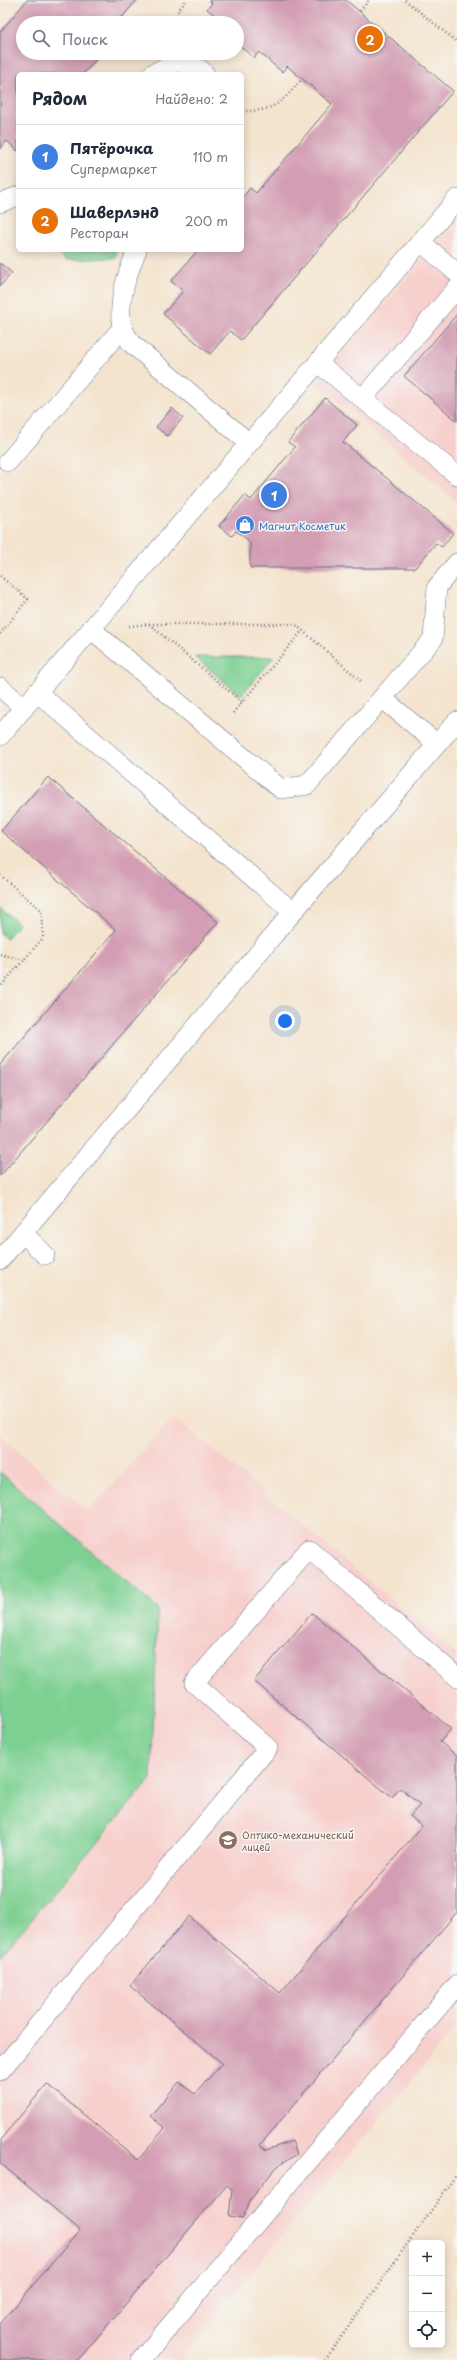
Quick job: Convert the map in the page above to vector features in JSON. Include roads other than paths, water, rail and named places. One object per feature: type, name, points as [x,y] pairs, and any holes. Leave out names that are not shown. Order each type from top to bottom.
[{"type":"lane","points":[[156,72],[176,62],[200,69],[203,72]]},
{"type":"lane","points":[[0,203],[16,197]]},
{"type":"lane","points":[[0,736],[457,199]]},
{"type":"lane","points":[[421,242],[457,273]]},
{"type":"lane","points":[[136,252],[127,273],[121,312],[122,327],[131,343],[249,443]]},
{"type":"lane","points":[[363,398],[457,288]]},
{"type":"lane","points":[[8,462],[122,327]]},
{"type":"lane","points":[[318,363],[457,475]]},
{"type":"lane","points":[[91,629],[281,789],[307,785],[433,639],[437,587],[457,563]]},
{"type":"lane","points":[[0,687],[24,708]]},
{"type":"lane","points":[[37,692],[293,912]]},
{"type":"lane","points":[[382,698],[437,744]]},
{"type":"lane","points":[[0,1260],[293,912],[457,721]]},
{"type":"lane","points":[[23,1233],[45,1255]]},
{"type":"lane","points":[[0,2071],[268,1748],[194,1683],[309,1549],[457,1677]]},
{"type":"lane","points":[[141,2360],[457,1985]]},
{"type":"place","name":"Шаверлэнд","points":[[370,39]]},
{"type":"place","name":"Пятёрочка","points":[[274,495]]},
{"type":"place","name":"Магнит Косметик","points":[[245,525]]},
{"type":"place","name":"Оптико-механический лицей","points":[[228,1840]]}]
